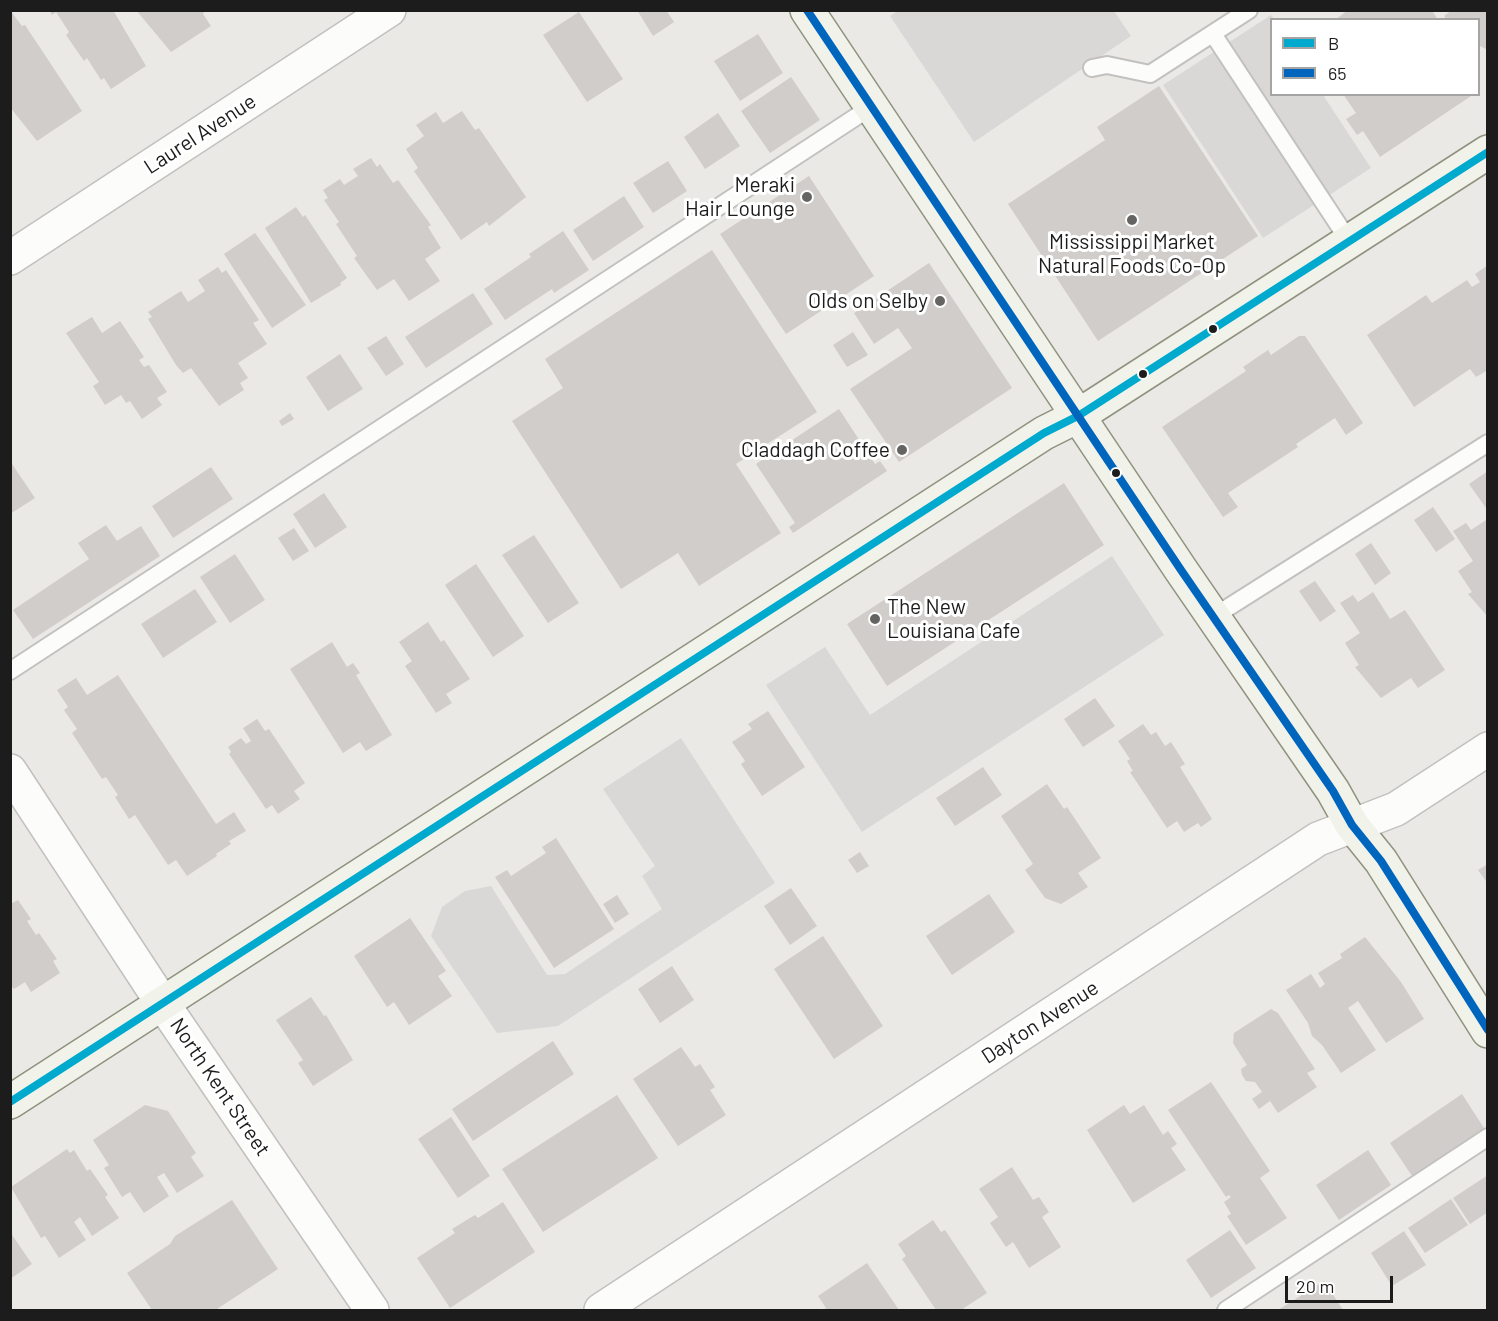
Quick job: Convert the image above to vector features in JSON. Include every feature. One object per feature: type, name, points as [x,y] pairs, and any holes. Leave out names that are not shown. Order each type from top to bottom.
[{"type":"street","name":"Laurel Avenue","points":[[10,258],[389,10]]},
{"type":"street","points":[[807,10],[1213,617],[1333,791],[1352,825],[1381,861],[1488,1031]]},
{"type":"street","points":[[10,1102],[1044,433],[1078,416],[1488,152]]},
{"type":"street","name":"Dayton Avenue","points":[[602,1311],[1318,839],[1395,809],[1488,749]]},
{"type":"street","name":"North Kent Street","points":[[10,771],[163,1004],[372,1311]]},
{"type":"lane","points":[[1092,68],[1107,66],[1150,74],[1249,10]]},
{"type":"lane","points":[[1213,34],[1350,241]]},
{"type":"lane","points":[[10,671],[871,107]]},
{"type":"lane","points":[[1213,617],[1488,443]]},
{"type":"lane","points":[[1226,1311],[1488,1137]]},
{"type":"shaded area","points":[[899,10],[1114,11],[1131,36],[974,142],[890,16]]},
{"type":"shaded area","points":[[1271,15],[1273,18],[1270,18],[1270,96],[1324,96],[1371,168],[1263,238],[1163,85]]},
{"type":"shaded area","points":[[1112,556],[1164,635],[862,832],[766,685],[825,647],[870,715]]},
{"type":"shaded area","points":[[681,738],[775,883],[558,1026],[497,1033],[431,936],[442,907],[465,891],[491,886],[547,975],[565,974],[662,909],[642,876],[655,866],[603,789]]},
{"type":"building","points":[[10,10],[22,26],[25,25],[82,111],[37,141],[10,107]]},
{"type":"building","points":[[49,10],[113,10],[146,66],[111,89],[104,78],[101,80],[87,58],[84,61],[66,35],[69,32],[56,12],[52,15]]},
{"type":"building","points":[[136,10],[205,10],[203,14],[211,26],[171,52]]},
{"type":"building","points":[[637,10],[666,10],[674,22],[653,36]]},
{"type":"building","points":[[1348,10],[1432,10],[1437,18],[1338,18]]},
{"type":"building","points":[[1452,10],[1488,10],[1488,50],[1480,46],[1480,18],[1446,18],[1444,16]]},
{"type":"building","points":[[579,12],[623,79],[587,102],[543,35]]},
{"type":"building","points":[[758,34],[783,73],[740,101],[714,61]]},
{"type":"building","points":[[791,77],[820,120],[770,153],[741,111]]},
{"type":"building","name":"Mississippi Market Natural Foods Co-Op","points":[[1159,86],[1258,236],[1098,341],[1008,204],[1105,140],[1097,127]]},
{"type":"building","points":[[1344,96],[1471,96],[1380,157],[1363,131],[1357,135],[1346,119],[1356,113]]},
{"type":"building","points":[[462,111],[475,130],[479,128],[526,197],[489,226],[487,222],[461,240],[414,171],[418,168],[406,149],[424,136],[416,125],[436,112],[443,123]]},
{"type":"building","points":[[718,113],[740,146],[705,169],[684,137]]},
{"type":"building","points":[[371,158],[377,167],[380,164],[393,183],[398,180],[431,225],[428,227],[441,248],[425,259],[440,281],[409,301],[394,279],[377,290],[354,258],[357,256],[336,224],[339,222],[324,200],[328,198],[323,190],[340,179],[344,185],[358,176],[353,169]]},
{"type":"building","points":[[668,161],[687,191],[653,213],[633,183]]},
{"type":"building","points":[[809,176],[874,276],[786,334],[720,234]]},
{"type":"building","points":[[624,196],[644,227],[593,261],[573,230]]},
{"type":"building","points":[[296,207],[303,217],[305,215],[347,278],[340,283],[341,285],[311,303],[265,228]]},
{"type":"building","points":[[563,231],[589,270],[554,293],[552,289],[505,320],[484,289],[531,257],[529,254]]},
{"type":"building","points":[[255,233],[306,305],[272,328],[224,254]]},
{"type":"building","points":[[712,250],[817,412],[736,464],[781,533],[699,586],[678,553],[621,589],[512,421],[563,388],[545,359]]},
{"type":"building","points":[[929,263],[1012,388],[899,462],[850,389],[912,348],[898,328],[874,344],[854,313]]},
{"type":"building","points":[[1488,265],[1488,370],[1476,377],[1470,369],[1414,407],[1367,335],[1426,295],[1432,303],[1467,280],[1472,287],[1480,282],[1475,274]]},
{"type":"building","points":[[218,267],[222,273],[226,270],[259,320],[253,323],[267,344],[238,363],[248,378],[240,383],[244,390],[219,406],[191,368],[183,373],[176,365],[148,319],[152,317],[148,312],[181,291],[188,302],[205,291],[198,280]]},
{"type":"building","points":[[473,293],[493,324],[426,368],[405,337]]},
{"type":"building","points":[[92,317],[102,333],[120,321],[144,357],[139,360],[144,367],[149,365],[167,392],[157,398],[162,405],[142,419],[130,401],[126,403],[121,395],[105,405],[93,386],[99,382],[66,333]]},
{"type":"building","points":[[853,332],[868,355],[847,367],[833,345]]},
{"type":"building","points":[[386,336],[404,364],[386,376],[367,348]]},
{"type":"building","points":[[1299,336],[1305,336],[1363,423],[1346,435],[1335,418],[1296,444],[1298,447],[1228,493],[1238,507],[1223,517],[1162,427],[1246,371],[1243,367],[1268,350],[1271,355]]},
{"type":"building","points":[[340,354],[363,389],[328,411],[306,377]]},
{"type":"building","points":[[839,409],[875,464],[880,461],[887,471],[793,533],[789,527],[795,523],[756,464]]},
{"type":"building","points":[[290,413],[294,419],[282,426],[279,421]]},
{"type":"building","points":[[10,461],[35,498],[10,514]]},
{"type":"building","points":[[211,467],[233,499],[173,538],[152,506]]},
{"type":"building","points":[[1488,471],[1488,511],[1469,484]]},
{"type":"building","points":[[1064,483],[1104,545],[887,686],[847,624]]},
{"type":"building","points":[[324,493],[347,527],[315,548],[293,514]]},
{"type":"building","points":[[1433,507],[1455,539],[1436,552],[1414,520]]},
{"type":"building","points":[[1486,520],[1488,522],[1488,617],[1468,594],[1472,592],[1458,571],[1473,561],[1453,531],[1466,523],[1471,530]]},
{"type":"building","points":[[106,525],[117,541],[141,526],[160,556],[33,639],[13,610],[89,559],[78,543]]},
{"type":"building","points":[[294,528],[309,551],[293,561],[278,538]]},
{"type":"building","points":[[534,535],[579,603],[548,623],[502,555]]},
{"type":"building","points":[[1371,543],[1391,573],[1375,585],[1355,554]]},
{"type":"building","points":[[235,554],[265,600],[230,623],[200,577]]},
{"type":"building","points":[[476,564],[524,636],[493,657],[445,585]]},
{"type":"building","points":[[1315,581],[1336,611],[1320,622],[1299,591]]},
{"type":"building","points":[[195,589],[217,622],[163,658],[141,624]]},
{"type":"building","points":[[1373,592],[1390,619],[1405,610],[1445,670],[1418,688],[1411,678],[1381,698],[1355,667],[1359,665],[1345,643],[1360,633],[1340,603],[1353,595],[1358,602]]},
{"type":"building","points":[[428,622],[441,642],[444,640],[470,679],[446,694],[452,703],[436,713],[405,666],[412,661],[399,642]]},
{"type":"building","points":[[332,642],[347,667],[353,663],[360,673],[356,675],[392,735],[366,751],[360,742],[343,753],[290,669]]},
{"type":"building","points":[[118,675],[216,824],[234,812],[246,831],[229,841],[231,844],[216,854],[217,856],[187,876],[176,860],[168,865],[135,815],[129,819],[115,797],[118,795],[106,777],[102,779],[72,733],[77,729],[64,710],[68,707],[57,690],[76,678],[87,695]]},
{"type":"building","points":[[1095,698],[1115,726],[1083,747],[1064,719]]},
{"type":"building","points":[[768,711],[805,767],[762,796],[741,764],[745,761],[732,742],[752,729],[748,724]]},
{"type":"building","points":[[257,719],[265,731],[269,729],[305,783],[294,791],[300,799],[278,814],[272,805],[266,809],[229,754],[231,752],[228,747],[241,738],[246,744],[251,741],[243,728]]},
{"type":"building","points":[[1143,724],[1151,735],[1156,732],[1165,746],[1171,742],[1185,764],[1180,767],[1212,819],[1201,827],[1198,823],[1184,832],[1177,821],[1167,828],[1130,772],[1133,771],[1127,761],[1130,759],[1118,741]]},
{"type":"building","points":[[983,767],[1002,795],[955,826],[936,798]]},
{"type":"building","points":[[1047,784],[1064,809],[1067,807],[1101,858],[1078,873],[1088,887],[1061,904],[1045,898],[1025,870],[1033,864],[1001,816]]},
{"type":"building","points":[[556,838],[614,929],[554,968],[495,877],[507,870],[511,876],[546,853],[542,847]]},
{"type":"building","points":[[860,852],[869,866],[857,873],[848,860]]},
{"type":"building","points":[[1488,864],[1488,884],[1478,870]]},
{"type":"building","points":[[791,888],[817,926],[790,945],[764,906]]},
{"type":"building","points":[[989,894],[1015,932],[952,975],[926,936]]},
{"type":"building","points":[[617,895],[629,914],[615,923],[603,904]]},
{"type":"building","points":[[18,900],[31,919],[27,921],[36,935],[39,933],[57,959],[53,961],[60,973],[31,992],[25,982],[14,989],[10,985],[10,904]]},
{"type":"building","points":[[410,918],[446,971],[438,976],[452,996],[409,1025],[394,1002],[387,1007],[354,956]]},
{"type":"building","points":[[823,936],[883,1026],[834,1059],[774,969]]},
{"type":"building","points":[[1365,937],[1401,982],[1424,1019],[1386,1043],[1358,1001],[1348,1008],[1376,1050],[1341,1073],[1322,1045],[1312,1036],[1308,1023],[1286,990],[1311,974],[1320,988],[1325,984],[1318,973],[1342,958],[1340,954]]},
{"type":"building","points":[[672,966],[694,1000],[660,1023],[638,989]]},
{"type":"building","points":[[311,997],[324,1016],[326,1015],[353,1060],[313,1086],[298,1063],[303,1060],[276,1020]]},
{"type":"building","points":[[1271,1009],[1278,1013],[1315,1069],[1307,1073],[1317,1087],[1278,1113],[1270,1101],[1259,1109],[1252,1099],[1262,1092],[1255,1082],[1246,1081],[1242,1075],[1241,1069],[1247,1065],[1233,1043],[1234,1033]]},
{"type":"building","points":[[553,1041],[574,1074],[473,1141],[452,1109]]},
{"type":"building","points":[[681,1047],[695,1067],[700,1064],[715,1087],[710,1090],[726,1115],[678,1146],[633,1079]]},
{"type":"building","points":[[1211,1082],[1270,1171],[1260,1178],[1287,1218],[1246,1245],[1227,1216],[1231,1214],[1224,1202],[1231,1197],[1229,1195],[1226,1197],[1168,1110]]},
{"type":"building","points":[[1462,1094],[1484,1128],[1412,1176],[1390,1143]]},
{"type":"building","points":[[617,1095],[658,1158],[543,1232],[502,1169]]},
{"type":"building","points":[[145,1105],[168,1111],[196,1153],[191,1157],[204,1176],[177,1193],[164,1173],[157,1177],[169,1196],[144,1213],[130,1192],[122,1197],[104,1168],[109,1165],[93,1140]]},
{"type":"building","points":[[1124,1105],[1130,1114],[1144,1105],[1163,1135],[1168,1131],[1177,1144],[1171,1148],[1186,1170],[1133,1203],[1087,1130]]},
{"type":"building","points":[[451,1117],[490,1176],[458,1198],[418,1139]]},
{"type":"building","points":[[67,1149],[70,1153],[74,1150],[87,1171],[90,1169],[108,1195],[105,1197],[119,1218],[92,1236],[80,1217],[74,1222],[86,1240],[59,1258],[45,1236],[41,1238],[11,1187]]},
{"type":"building","points":[[1368,1150],[1391,1185],[1339,1220],[1316,1185]]},
{"type":"building","points":[[1012,1167],[1033,1200],[1039,1197],[1049,1212],[1042,1217],[1061,1247],[1029,1268],[1013,1242],[1006,1247],[990,1223],[998,1217],[979,1189]]},
{"type":"building","points":[[1488,1175],[1488,1212],[1470,1224],[1453,1198]]},
{"type":"building","points":[[1451,1199],[1468,1225],[1425,1253],[1408,1228]]},
{"type":"building","points":[[232,1200],[278,1269],[217,1309],[152,1310],[127,1273],[170,1244],[175,1236]]},
{"type":"building","points":[[503,1202],[535,1252],[450,1308],[417,1258],[455,1233],[452,1229],[475,1215],[478,1218]]},
{"type":"building","points":[[933,1220],[941,1232],[945,1230],[987,1293],[961,1310],[936,1310],[902,1259],[906,1256],[898,1244]]},
{"type":"building","points":[[1230,1230],[1256,1268],[1211,1298],[1186,1260]]},
{"type":"building","points":[[1404,1231],[1426,1265],[1392,1286],[1371,1253]]},
{"type":"building","points":[[10,1232],[32,1264],[10,1279]]},
{"type":"building","points":[[867,1263],[899,1310],[823,1310],[826,1308],[818,1296]]},
{"type":"building","points":[[1324,1281],[1343,1310],[1278,1310]]},
{"type":"transit line","name":"65","points":[[807,10],[1181,570],[1333,791],[1352,825],[1381,861],[1488,1030]]},
{"type":"transit line","name":"B","points":[[10,1102],[1044,433],[1078,416],[1488,152]]},
{"type":"place","name":"Meraki Hair Lounge","points":[[807,197]]},
{"type":"place","name":"Mississippi Market Natural Foods Co-Op","points":[[1132,220]]},
{"type":"place","name":"Olds on Selby","points":[[940,301]]},
{"type":"place","name":"Claddagh Coffee","points":[[902,450]]},
{"type":"place","name":"The New Louisiana Cafe","points":[[875,619]]}]
